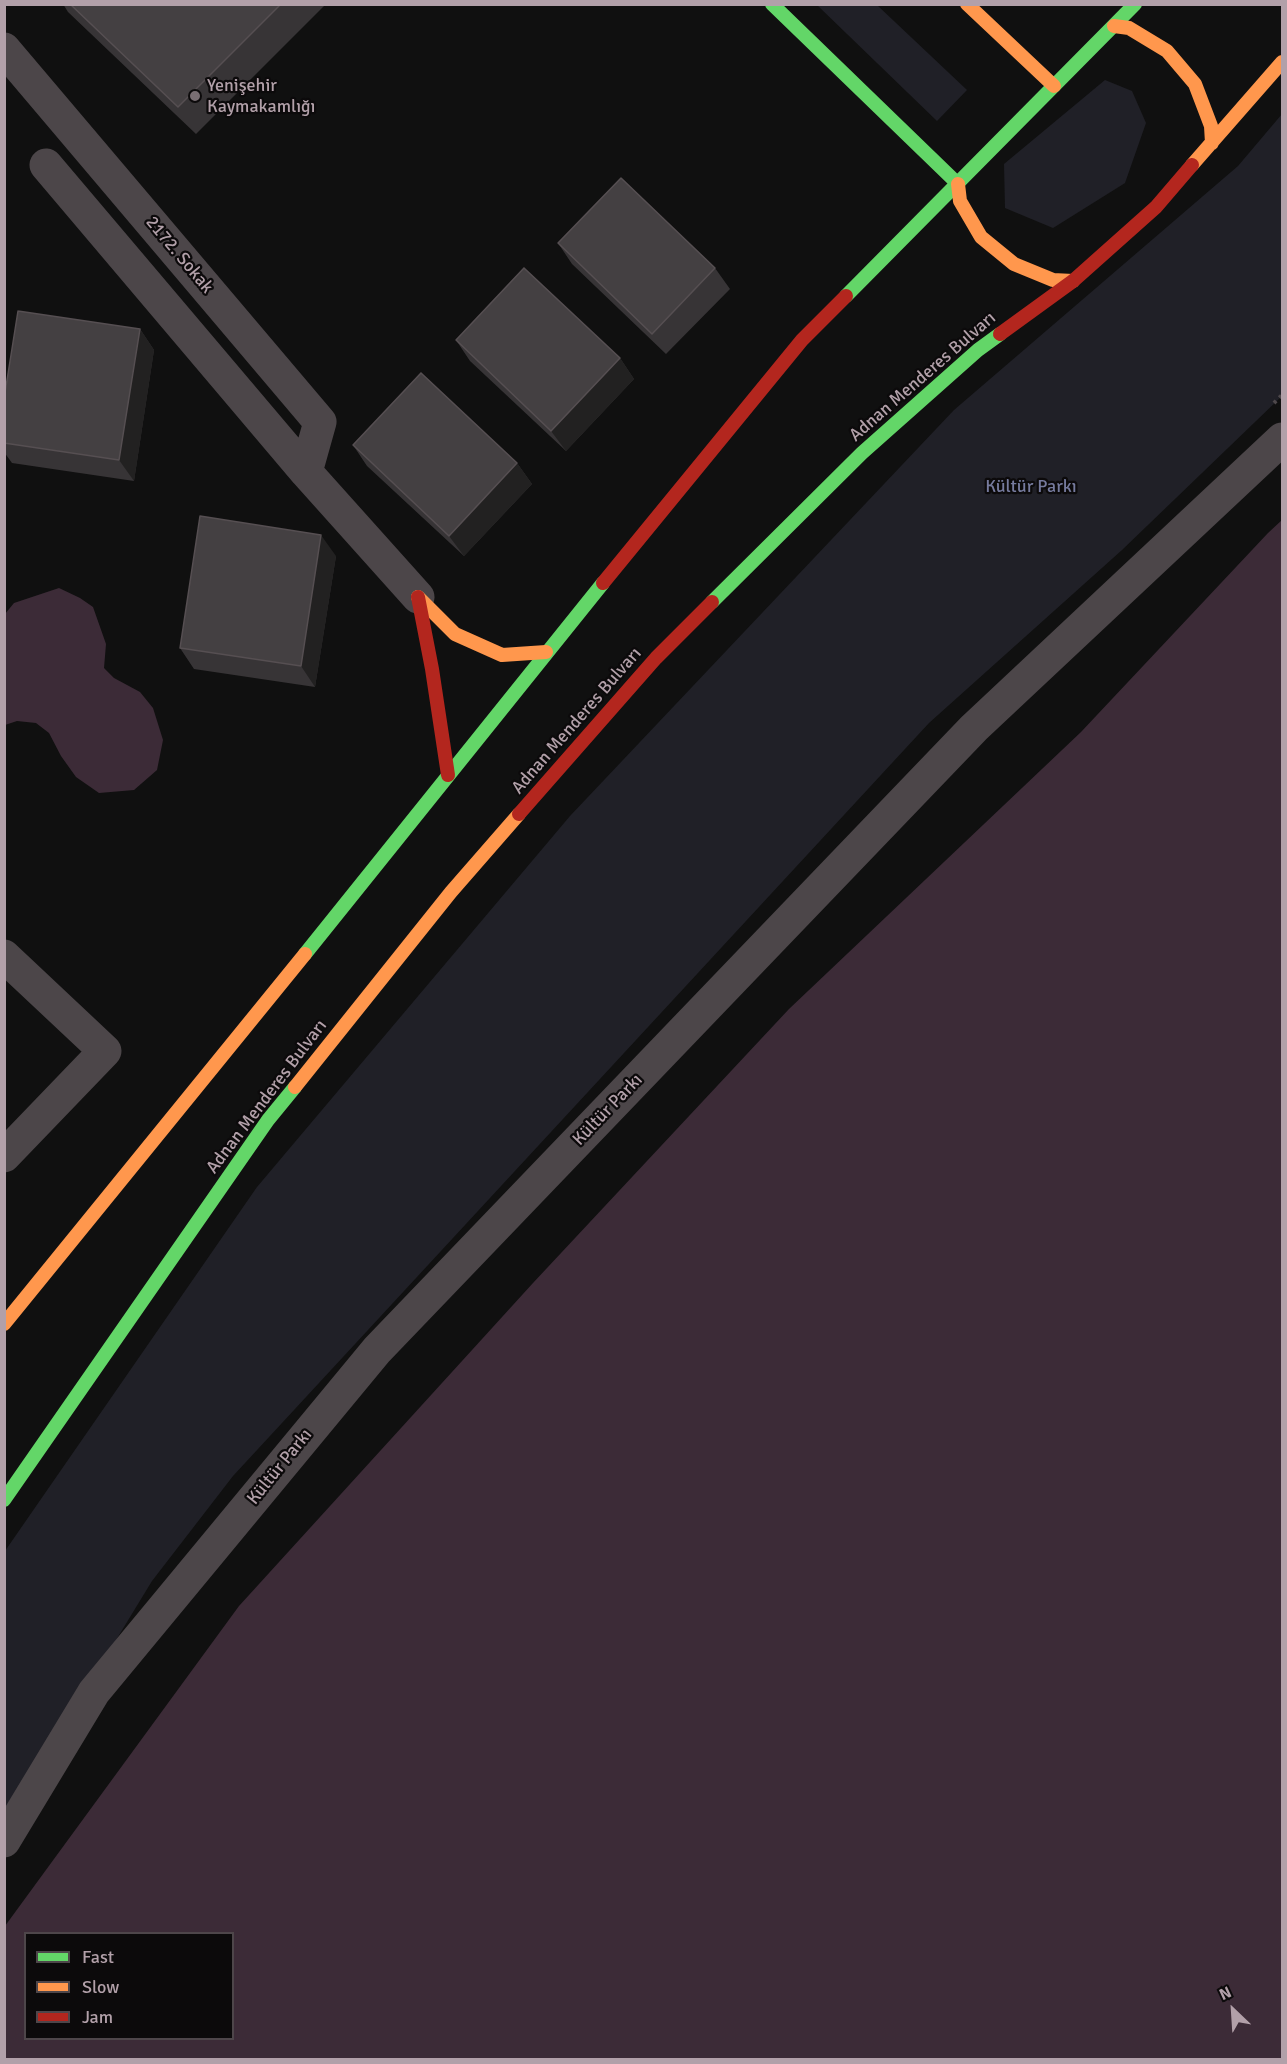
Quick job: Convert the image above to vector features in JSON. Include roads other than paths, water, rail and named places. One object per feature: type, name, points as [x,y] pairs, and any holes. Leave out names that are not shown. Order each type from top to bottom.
[{"type":"main road","points":[[772,4],[958,184],[960,201],[981,237],[1014,264],[1053,280],[1073,281]]},
{"type":"main road","points":[[967,4],[1054,86]]},
{"type":"main road","points":[[4,1324],[546,652],[802,340],[1135,4]]},
{"type":"main road","points":[[1114,26],[1129,28],[1167,51],[1195,84],[1211,126],[1212,143]]},
{"type":"main road","name":"Adnan Menderes Bulvarı","points":[[4,1500],[268,1120],[451,892],[656,658],[862,453],[978,350],[1073,281],[1156,207],[1282,62]]},
{"type":"main road","points":[[418,597],[455,634],[502,655],[546,652]]},
{"type":"main road","points":[[418,597],[432,669],[448,775]]},
{"type":"street","name":"2172. Sokak","points":[[4,49],[320,422],[306,472]]},
{"type":"street","points":[[46,165],[306,472],[418,597]]},
{"type":"street","name":"Kültür Parkı","points":[[4,1841],[94,1692],[376,1350],[974,728],[1282,439]]},
{"type":"street","points":[[4,956],[105,1051],[4,1156]]},
{"type":"place","name":"Yenişehir Kaymakamlığı","points":[[195,96]]}]
